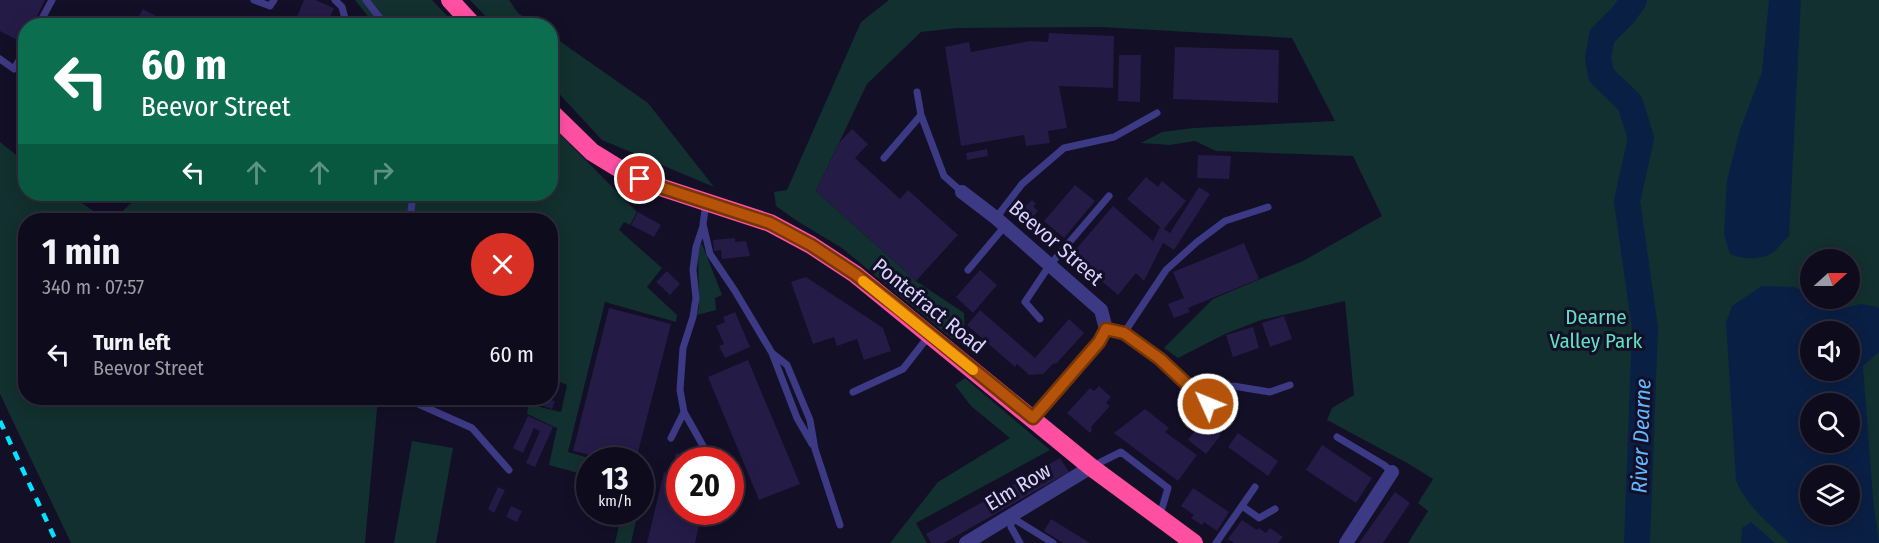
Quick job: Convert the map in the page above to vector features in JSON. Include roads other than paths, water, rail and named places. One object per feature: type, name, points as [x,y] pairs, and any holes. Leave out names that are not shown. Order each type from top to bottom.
[{"type":"highway","points":[[450,0],[467,18]]},
{"type":"highway","name":"Pontefract Road","points":[[558,119],[577,139],[607,162],[657,186],[770,223],[811,245],[855,274],[1091,467],[1194,543]]},
{"type":"street","name":"Beevor Street","points":[[962,192],[1001,222],[1101,310],[1106,329]]},
{"type":"street","points":[[1033,418],[1099,342],[1106,329]]},
{"type":"street","name":"Elm Row","points":[[966,543],[1091,467]]},
{"type":"street","points":[[1346,543],[1392,472]]},
{"type":"lane","points":[[42,18],[52,0]]},
{"type":"lane","points":[[254,0],[270,6],[274,0]]},
{"type":"lane","points":[[335,0],[342,7],[345,18]]},
{"type":"lane","points":[[366,0],[380,18]]},
{"type":"lane","points":[[0,59],[14,69],[18,62]]},
{"type":"lane","points":[[918,92],[921,115],[944,176],[962,192]]},
{"type":"lane","points":[[968,270],[1001,222],[1022,184],[1064,148],[1114,137],[1157,113]]},
{"type":"lane","points":[[884,158],[921,115]]},
{"type":"lane","points":[[1040,319],[1025,302],[1049,266],[1108,196]]},
{"type":"lane","points":[[704,447],[684,412],[680,390],[683,348],[696,298],[693,270],[696,247],[706,203]]},
{"type":"lane","points":[[1124,333],[1166,270],[1197,242],[1225,221],[1268,207]]},
{"type":"lane","points":[[703,224],[710,254],[772,353],[797,418],[815,449]]},
{"type":"lane","points":[[1106,329],[1124,333],[1163,361],[1208,404],[1233,386],[1270,392],[1290,385]]},
{"type":"lane","points":[[853,392],[903,369],[930,335]]},
{"type":"lane","points":[[772,353],[787,365],[810,420],[815,449],[840,525]]},
{"type":"lane","points":[[420,405],[472,428],[509,470]]},
{"type":"lane","points":[[671,438],[684,412]]},
{"type":"lane","points":[[1337,437],[1392,472]]},
{"type":"lane","points":[[1091,467],[1121,452],[1168,488],[1159,517]]},
{"type":"lane","points":[[1216,543],[1255,487]]},
{"type":"lane","points":[[1242,506],[1259,518],[1275,509]]},
{"type":"lane","points":[[1011,517],[1011,527],[1020,543]]},
{"type":"lane","points":[[1011,517],[1053,543]]},
{"type":"water","points":[[1769,0],[1801,0],[1789,236],[1771,254],[1759,258],[1747,258],[1730,254],[1724,234],[1727,180],[1740,130],[1762,72]]},
{"type":"water","points":[[1762,286],[1794,287],[1800,290],[1800,309],[1860,309],[1861,304],[1878,307],[1879,352],[1863,366],[1873,499],[1879,543],[1789,543],[1746,498],[1736,480],[1726,323],[1732,306]]},
{"type":"water","points":[[1751,522],[1775,543],[1741,543],[1742,528]]},
{"type":"waterway","name":"River Dearne","points":[[1634,0],[1602,36],[1598,58],[1601,75],[1630,103],[1641,138],[1627,201],[1645,328],[1637,543]]},
{"type":"railway","points":[[0,421],[57,543]]},
{"type":"park label","name":"Dearne Valley Park","points":[[1596,329]]}]
